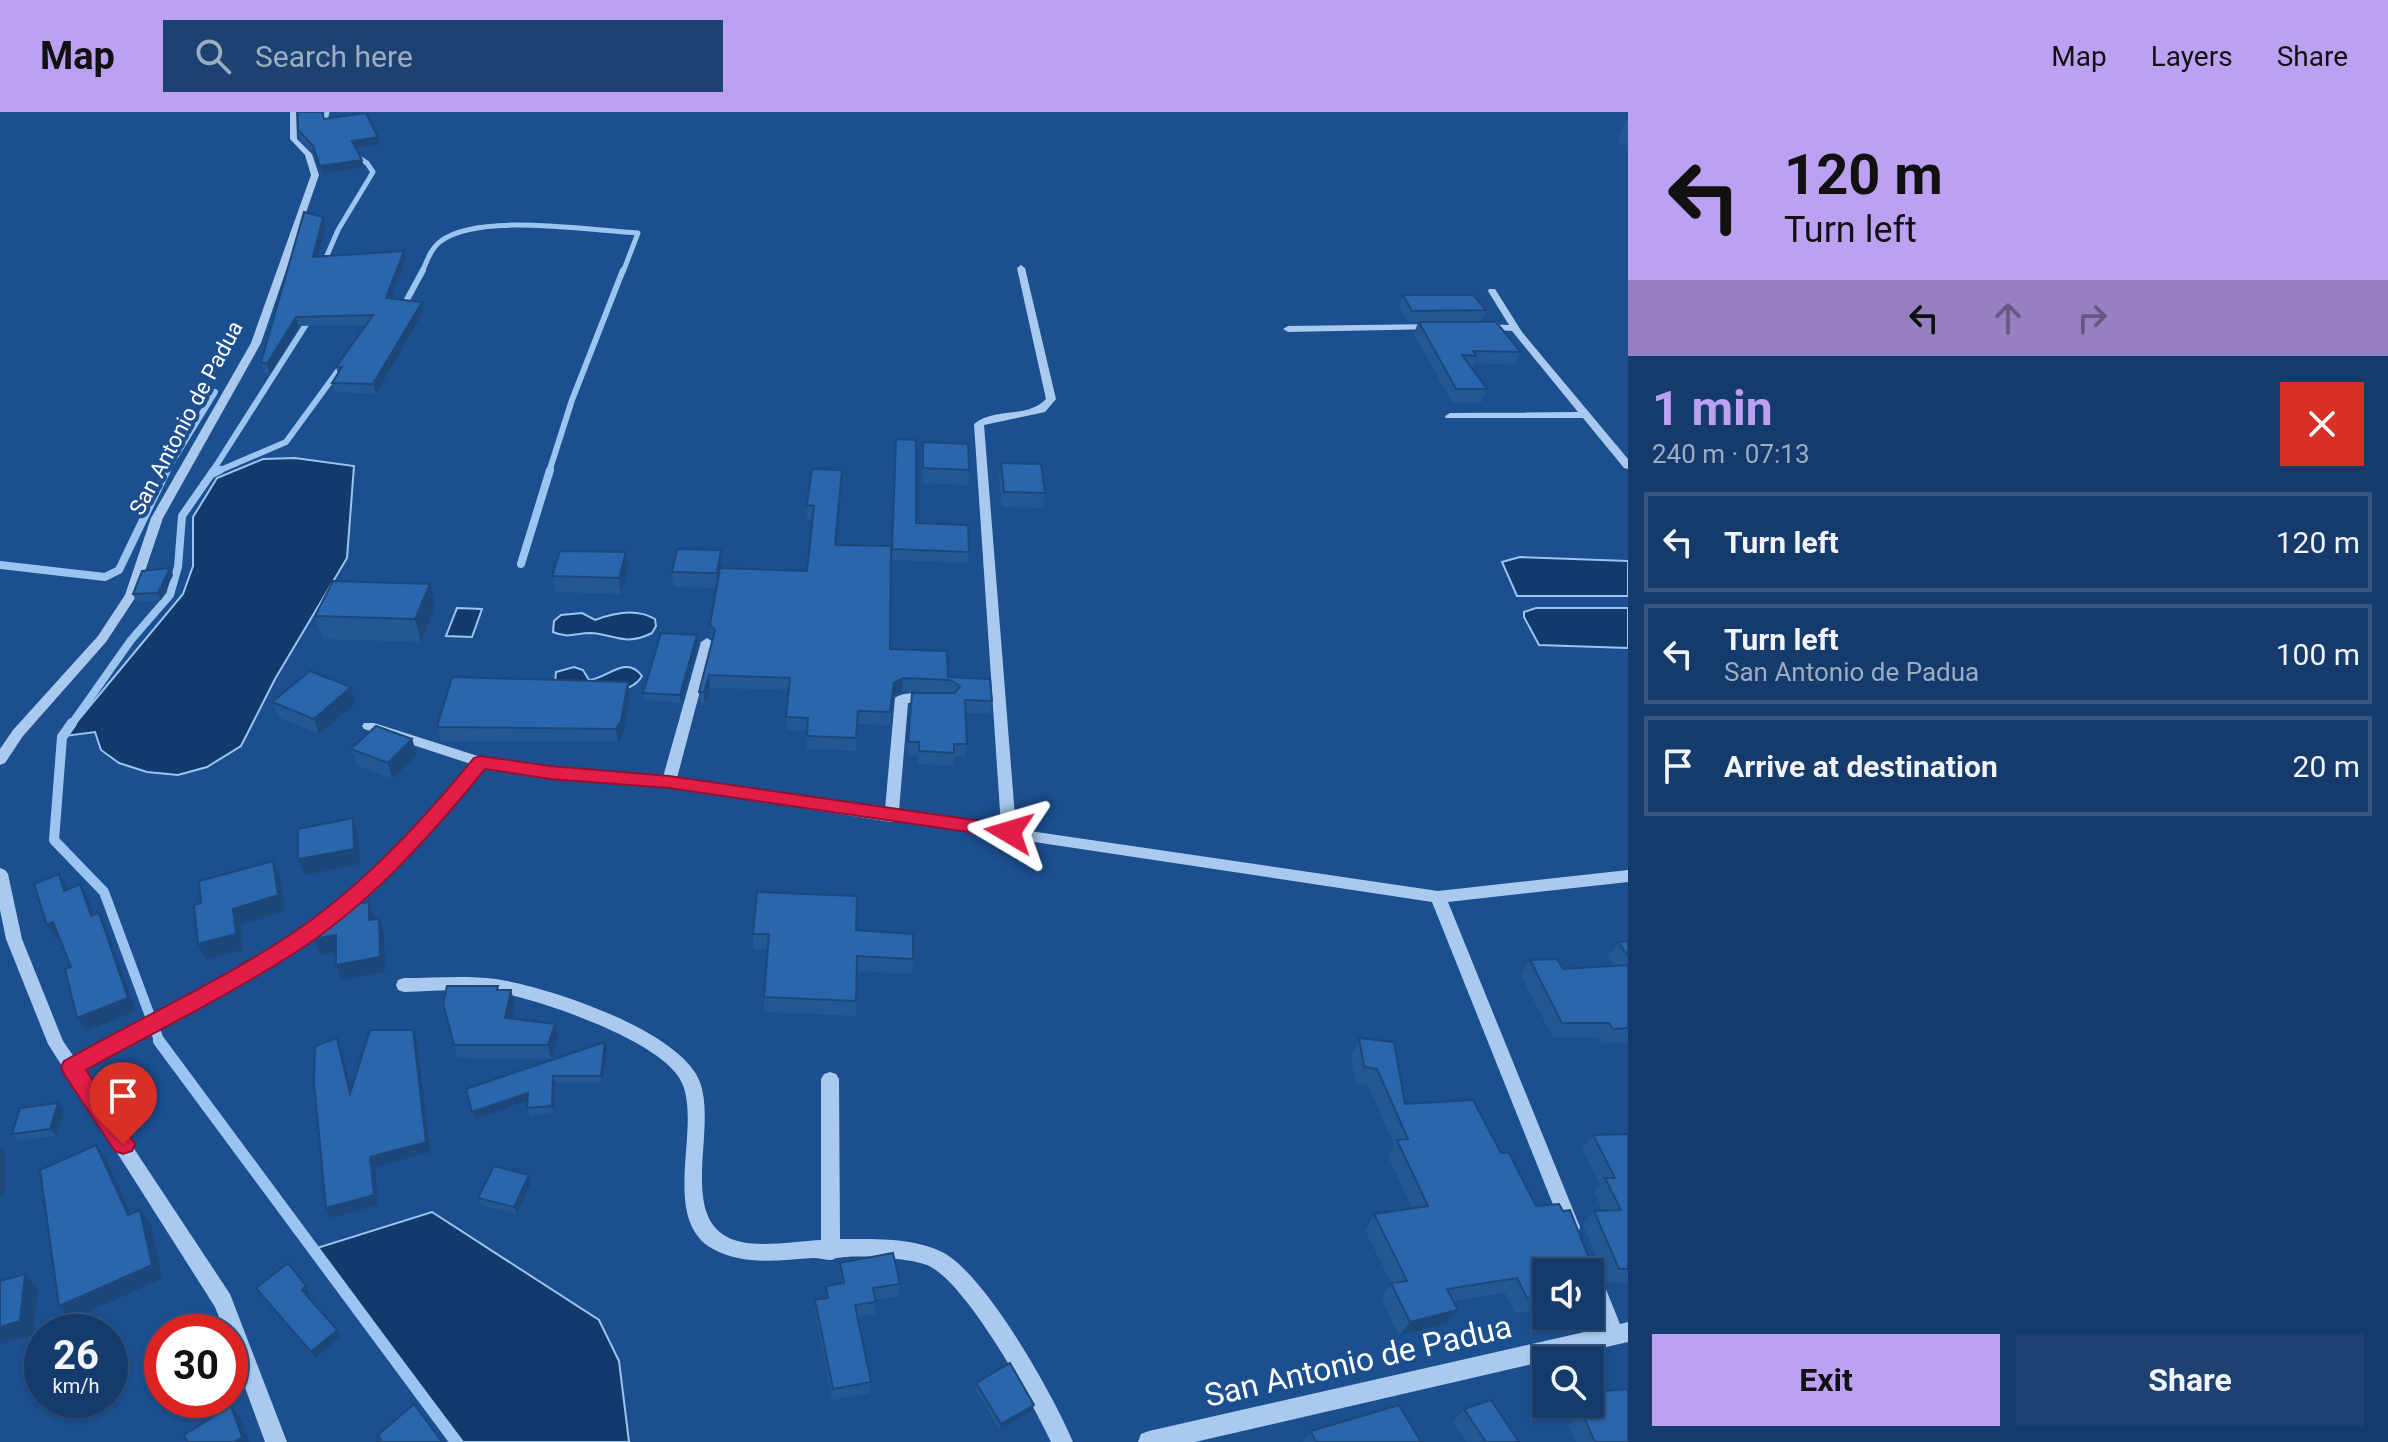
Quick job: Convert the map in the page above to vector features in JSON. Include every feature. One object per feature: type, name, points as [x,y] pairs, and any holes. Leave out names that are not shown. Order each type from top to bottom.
[{"type":"street","name":"San Antonio de Padua","points":[[0,760],[18,733],[102,639],[131,595],[157,518],[256,343],[315,175],[308,154],[294,139],[293,112]]},
{"type":"street","points":[[1009,832],[979,424],[1041,410],[1051,399],[1021,268]]},
{"type":"street","points":[[1492,291],[1515,328],[1628,466]]},
{"type":"street","points":[[1288,329],[1453,327]]},
{"type":"street","points":[[1465,327],[1515,328]]},
{"type":"street","points":[[1450,416],[1585,415]]},
{"type":"street","points":[[669,782],[707,642]]},
{"type":"street","points":[[891,817],[902,698],[949,700]]},
{"type":"street","points":[[369,726],[480,762],[550,772],[669,782],[1438,897],[1628,876]]},
{"type":"street","points":[[72,1067],[286,948],[338,910],[434,819],[480,762]]},
{"type":"street","points":[[0,874],[14,939],[56,1044],[223,1301],[276,1442]]},
{"type":"street","points":[[1438,897],[1583,1258]]},
{"type":"street","points":[[404,985],[496,986],[587,1012],[662,1049],[689,1078],[697,1105],[692,1172],[699,1220],[707,1237],[725,1248],[743,1252],[895,1250],[938,1260],[974,1297],[1046,1404],[1062,1442]]},
{"type":"street","points":[[830,1079],[831,1251]]},
{"type":"street","points":[[1604,1299],[1621,1333]]},
{"type":"street","name":"San Antonio de Padua","points":[[1149,1442],[1621,1333]]},
{"type":"water","points":[[295,458],[354,466],[347,558],[275,679],[241,746],[207,767],[178,775],[147,772],[119,763],[101,750],[95,732],[65,736],[183,594],[193,566],[193,517],[217,478],[263,459]]},
{"type":"water","points":[[1520,557],[1628,561],[1628,596],[1517,596],[1502,562]]},
{"type":"water","points":[[457,608],[482,609],[472,637],[446,636]]},
{"type":"water","points":[[1536,608],[1628,608],[1628,648],[1539,645],[1524,617],[1524,612]]},
{"type":"water","points":[[582,613],[595,620],[617,614],[641,614],[655,619],[656,626],[652,633],[634,639],[553,632],[554,621],[561,615]]},
{"type":"water","points":[[574,667],[583,670],[589,680],[623,667],[630,667],[642,676],[635,684],[614,691],[555,684],[556,672]]},
{"type":"water","points":[[432,1212],[599,1320],[619,1361],[629,1442],[463,1442],[317,1248]]},
{"type":"building","points":[[298,112],[322,112],[324,119],[366,113],[378,137],[352,141],[362,160],[320,166],[313,146],[298,130]]},
{"type":"building","points":[[304,212],[323,217],[313,257],[404,251],[386,298],[422,302],[373,384],[332,383],[342,367],[336,367],[373,315],[296,317],[267,364],[261,362]]},
{"type":"building","points":[[1403,295],[1473,295],[1486,310],[1412,311]]},
{"type":"building","points":[[1419,322],[1496,322],[1521,352],[1473,351],[1476,356],[1462,355],[1487,389],[1456,389]]},
{"type":"building","points":[[896,439],[916,440],[916,523],[968,525],[969,552],[892,549]]},
{"type":"building","points":[[923,442],[968,444],[969,470],[923,468]]},
{"type":"building","points":[[1001,463],[1041,464],[1045,493],[1004,492]]},
{"type":"building","points":[[812,469],[842,470],[835,545],[891,546],[890,649],[947,651],[948,677],[990,679],[992,701],[965,700],[967,744],[954,744],[954,753],[919,751],[919,742],[908,742],[912,693],[955,693],[960,686],[950,680],[903,678],[894,683],[890,712],[858,711],[856,738],[807,736],[808,718],[786,717],[790,678],[709,675],[704,692],[699,692],[715,630],[710,625],[720,568],[807,571],[814,506],[807,505]]},
{"type":"building","points":[[677,549],[721,550],[717,573],[672,572]]},
{"type":"building","points":[[560,551],[626,552],[619,578],[552,576]]},
{"type":"building","points":[[170,568],[158,593],[133,594],[142,571]]},
{"type":"building","points":[[333,581],[430,584],[415,619],[315,616]]},
{"type":"building","points":[[661,633],[697,635],[680,695],[643,693]]},
{"type":"building","points":[[310,671],[351,687],[314,719],[272,702]]},
{"type":"building","points":[[452,677],[628,682],[621,721],[616,729],[437,727]]},
{"type":"building","points":[[376,726],[412,739],[388,763],[351,749]]},
{"type":"building","points":[[353,818],[354,849],[298,859],[298,829]]},
{"type":"building","points":[[273,861],[278,895],[233,909],[236,934],[198,944],[194,905],[201,903],[199,881]]},
{"type":"building","points":[[59,874],[64,891],[80,884],[91,916],[99,913],[128,998],[77,1018],[65,969],[71,967],[53,922],[47,925],[34,884]]},
{"type":"building","points":[[757,892],[857,896],[856,930],[913,934],[913,959],[857,956],[856,1001],[764,997],[769,934],[753,934]]},
{"type":"building","points":[[369,902],[369,920],[379,919],[380,957],[336,965],[336,935],[314,939],[315,919],[328,909]]},
{"type":"building","points":[[1628,941],[1628,956],[1618,942]]},
{"type":"building","points":[[1557,959],[1563,969],[1628,965],[1628,1028],[1613,1029],[1609,1023],[1562,1023],[1530,960]]},
{"type":"building","points":[[447,986],[498,986],[497,990],[511,990],[505,1018],[555,1024],[548,1045],[454,1045],[443,1003]]},
{"type":"building","points":[[370,1030],[413,1030],[426,1142],[370,1157],[374,1195],[326,1208],[314,1083],[315,1046],[337,1038],[350,1094]]},
{"type":"building","points":[[1359,1038],[1394,1042],[1405,1104],[1473,1100],[1501,1153],[1509,1153],[1536,1206],[1559,1204],[1563,1211],[1570,1210],[1589,1258],[1532,1258],[1532,1297],[1527,1298],[1517,1278],[1447,1289],[1458,1310],[1410,1322],[1391,1283],[1407,1281],[1374,1214],[1428,1206],[1397,1140],[1408,1139],[1377,1069],[1364,1067]]},
{"type":"building","points":[[605,1042],[601,1076],[553,1076],[552,1106],[527,1108],[528,1093],[472,1112],[466,1089]]},
{"type":"building","points":[[58,1103],[50,1129],[12,1134],[20,1108]]},
{"type":"building","points":[[1628,1134],[1628,1269],[1619,1269],[1594,1211],[1621,1210],[1605,1178],[1615,1178],[1593,1135]]},
{"type":"building","points":[[96,1145],[128,1215],[140,1210],[152,1265],[59,1306],[40,1170]]},
{"type":"building","points":[[494,1166],[529,1175],[514,1207],[478,1198]]},
{"type":"building","points":[[893,1253],[900,1284],[873,1288],[876,1302],[855,1305],[871,1382],[833,1389],[815,1300],[828,1298],[826,1286],[844,1283],[840,1263]]},
{"type":"building","points":[[288,1263],[306,1286],[302,1290],[337,1330],[311,1352],[256,1288]]},
{"type":"building","points":[[25,1274],[20,1321],[0,1327],[0,1281]]},
{"type":"building","points":[[1010,1363],[1034,1405],[1001,1424],[976,1383]]},
{"type":"building","points":[[1628,1389],[1628,1442],[1595,1442],[1584,1418],[1604,1418],[1604,1391]]},
{"type":"building","points":[[1491,1400],[1519,1442],[1486,1442],[1464,1409]]},
{"type":"building","points":[[414,1404],[442,1442],[378,1442],[381,1439],[378,1435]]},
{"type":"building","points":[[1399,1405],[1421,1442],[1316,1442],[1311,1431]]},
{"type":"building","points":[[212,1418],[235,1418],[242,1437],[234,1442],[187,1442],[184,1435]]},
{"type":"waterway","points":[[323,129],[327,112]]},
{"type":"waterway","points":[[322,267],[338,230],[373,172],[367,163],[352,154]]},
{"type":"waterway","points":[[423,271],[438,244],[458,232],[481,227],[536,225],[638,233],[623,272]]},
{"type":"waterway","points":[[549,472],[572,400],[623,270]]},
{"type":"waterway","points":[[403,307],[423,271]]},
{"type":"waterway","points":[[212,472],[312,315]]},
{"type":"waterway","points":[[216,472],[286,442],[343,364]]},
{"type":"waterway","points":[[166,472],[215,392]]},
{"type":"waterway","points":[[71,725],[131,640],[170,595],[178,567],[182,516],[214,470]]},
{"type":"waterway","points":[[216,472],[220,470]]},
{"type":"waterway","points":[[521,564],[550,470]]},
{"type":"waterway","points":[[0,565],[105,577],[119,570],[166,472]]},
{"type":"waterway","points":[[212,474],[216,472]]},
{"type":"waterway","points":[[72,723],[62,737],[54,840],[104,892],[160,1042]]},
{"type":"waterway","points":[[160,1042],[456,1442]]},
{"type":"route","points":[[123,1144],[72,1067],[286,948],[338,910],[434,819],[480,762],[550,772],[669,782],[1009,832]]}]
